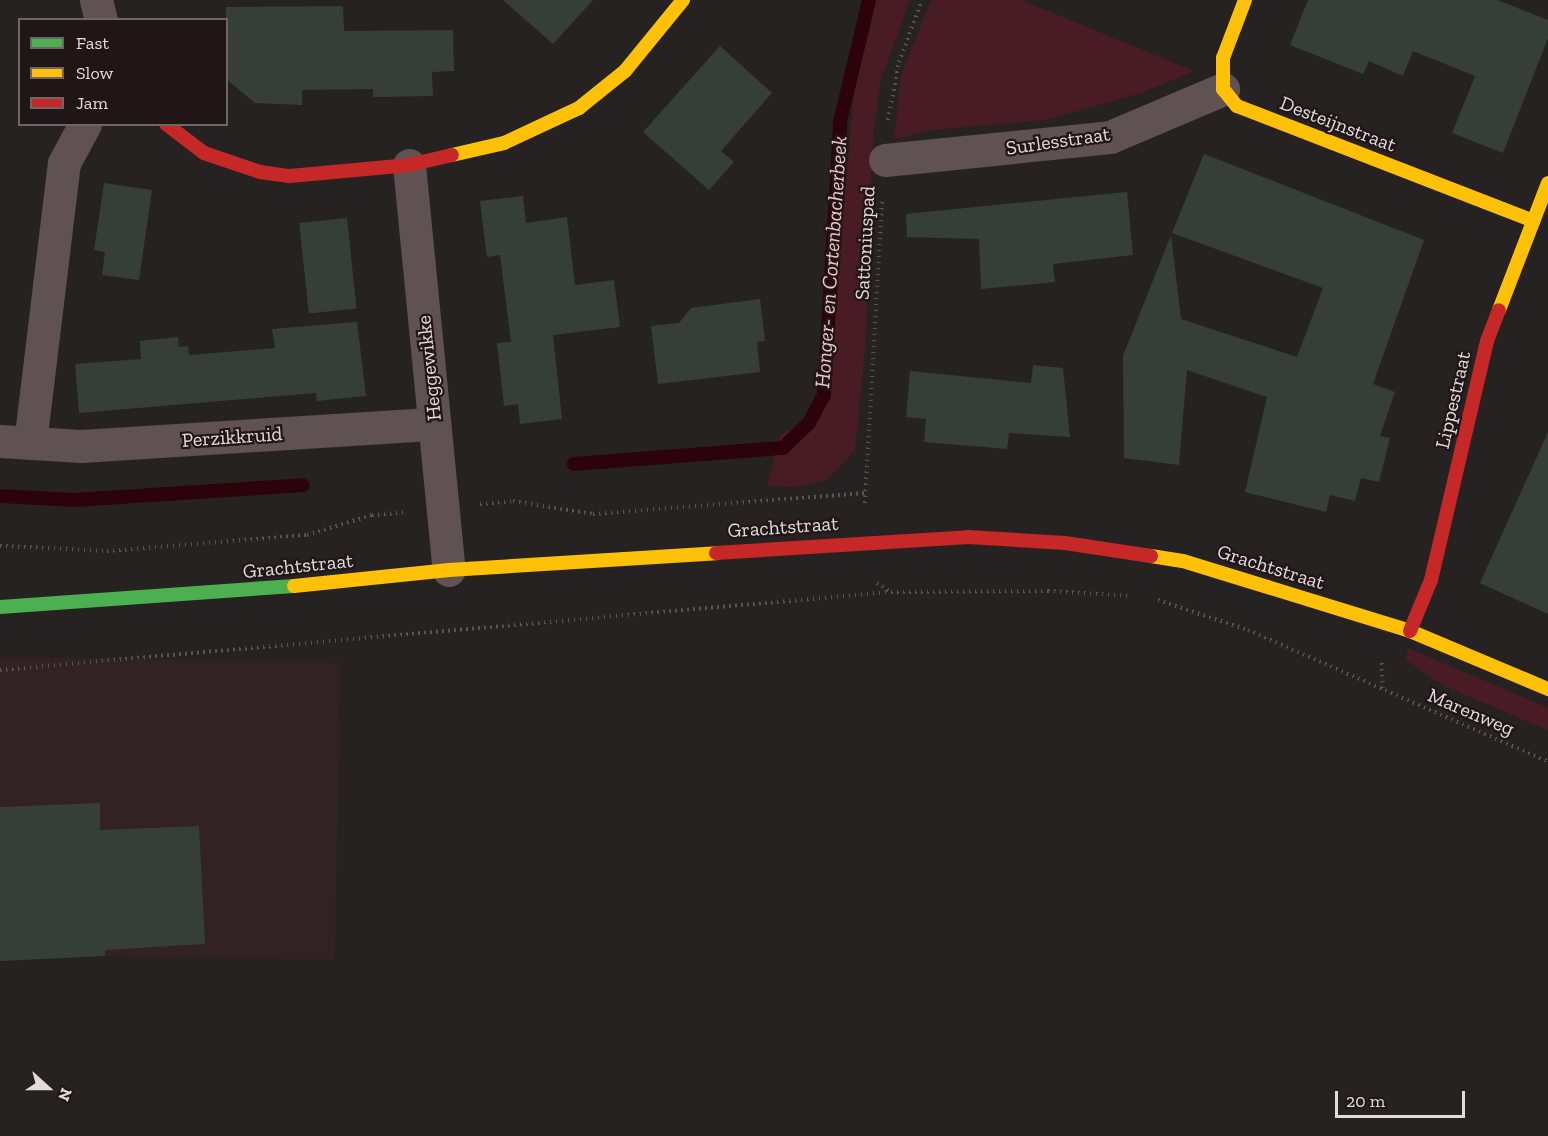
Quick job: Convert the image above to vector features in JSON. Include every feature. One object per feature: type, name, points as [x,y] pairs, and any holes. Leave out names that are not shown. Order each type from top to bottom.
[{"type":"street","points":[[96,0],[100,18]]},
{"type":"street","points":[[169,126],[204,153],[260,172],[290,176],[409,165],[504,143],[579,108],[624,71],[683,0]]},
{"type":"street","points":[[1223,89],[1223,58],[1245,0]]},
{"type":"street","name":"Surlesstraat","points":[[885,160],[1110,136],[1223,89]]},
{"type":"street","name":"Desteijnstraat","points":[[1223,89],[1237,106],[1533,221]]},
{"type":"street","name":"Perzikkruid","points":[[84,126],[64,163],[15,442],[81,446],[434,424]]},
{"type":"street","name":"Heggewikke","points":[[409,165],[449,570]]},
{"type":"street","name":"Lippestraat","points":[[1410,631],[1431,580],[1487,341],[1548,183]]},
{"type":"street","name":"Grachtstraat","points":[[0,608],[191,597],[449,570],[865,540],[979,537],[1065,543],[1183,561],[1410,631],[1548,689]]},
{"type":"path","name":"Sattoniuspad","points":[[865,493],[885,160],[892,95],[922,0]]},
{"type":"path","points":[[865,540],[870,573],[878,586],[891,592]]},
{"type":"path","points":[[0,670],[891,592],[1048,591],[1139,596]]},
{"type":"path","name":"Marenweg","points":[[1150,597],[1248,630],[1548,762]]},
{"type":"shaded area","points":[[872,0],[910,0],[881,79],[873,134],[865,350],[855,450],[826,480],[796,487],[767,486],[780,435],[809,421],[828,377],[856,74]]},
{"type":"shaded area","points":[[931,0],[1021,0],[1194,71],[1141,93],[1045,120],[933,130],[894,139],[901,76]]},
{"type":"shaded area","points":[[1408,648],[1548,708],[1548,730],[1444,686],[1406,660]]},
{"type":"shaded area","points":[[0,657],[340,663],[335,960],[0,954]]},
{"type":"building","points":[[503,0],[593,0],[553,44]]},
{"type":"building","points":[[1308,0],[1497,0],[1548,20],[1548,38],[1503,153],[1452,133],[1475,76],[1413,51],[1403,76],[1369,61],[1363,74],[1290,45]]},
{"type":"building","points":[[343,6],[344,31],[453,30],[454,71],[432,72],[433,96],[373,97],[373,89],[302,90],[302,105],[255,103],[228,81],[226,7]]},
{"type":"building","points":[[720,46],[772,93],[721,151],[734,162],[709,190],[643,132]]},
{"type":"building","points":[[1204,154],[1424,240],[1373,384],[1395,392],[1380,436],[1390,438],[1379,482],[1361,478],[1355,501],[1330,495],[1326,512],[1245,492],[1267,397],[1187,370],[1179,465],[1124,458],[1123,356],[1171,235],[1181,319],[1297,357],[1323,288],[1172,233]]},
{"type":"building","points":[[104,183],[152,190],[139,280],[102,275],[105,252],[94,250]]},
{"type":"building","points":[[1127,192],[1133,255],[1053,264],[1055,282],[981,289],[979,239],[907,237],[906,214]]},
{"type":"building","points":[[523,196],[526,223],[567,217],[575,285],[614,280],[620,327],[553,335],[562,419],[520,424],[518,404],[504,406],[497,343],[511,342],[500,255],[487,257],[480,201]]},
{"type":"building","points":[[347,218],[357,309],[309,314],[299,223]]},
{"type":"building","points":[[760,299],[765,341],[757,342],[760,372],[658,384],[651,326],[679,323],[691,308]]},
{"type":"building","points":[[357,322],[366,396],[317,401],[316,393],[79,413],[75,364],[141,359],[140,341],[178,337],[179,347],[188,346],[189,355],[275,348],[272,329]]},
{"type":"building","points":[[1033,365],[1063,368],[1070,437],[1009,433],[1007,449],[924,442],[926,419],[906,417],[910,371],[1031,383]]},
{"type":"building","points":[[1548,432],[1548,614],[1480,583]]},
{"type":"building","points":[[100,803],[100,830],[199,826],[205,944],[105,950],[105,956],[0,961],[0,807]]},
{"type":"waterway","name":"Honger- en Cortenbacherbeek","points":[[574,464],[783,448],[809,423],[824,395],[840,122],[869,0]]},
{"type":"waterway","name":"Honger- en Cortenbacherbeek","points":[[0,496],[74,500],[303,485]]},
{"type":"traffic: fast","points":[[0,607],[294,586]]},
{"type":"traffic: slow","points":[[452,155],[504,143],[579,108],[625,71],[683,0]]},
{"type":"traffic: slow","points":[[1245,0],[1223,58],[1223,89],[1237,106],[1533,221]]},
{"type":"traffic: slow","points":[[1499,310],[1548,183]]},
{"type":"traffic: slow","points":[[294,586],[449,570],[716,553]]},
{"type":"traffic: slow","points":[[1151,556],[1183,561],[1410,631],[1548,689]]},
{"type":"traffic: jam","points":[[169,126],[204,153],[260,172],[290,176],[409,165],[452,155]]},
{"type":"traffic: jam","points":[[1410,631],[1431,580],[1487,341],[1499,310]]},
{"type":"traffic: jam","points":[[716,553],[968,537],[1065,543],[1151,556]]}]
